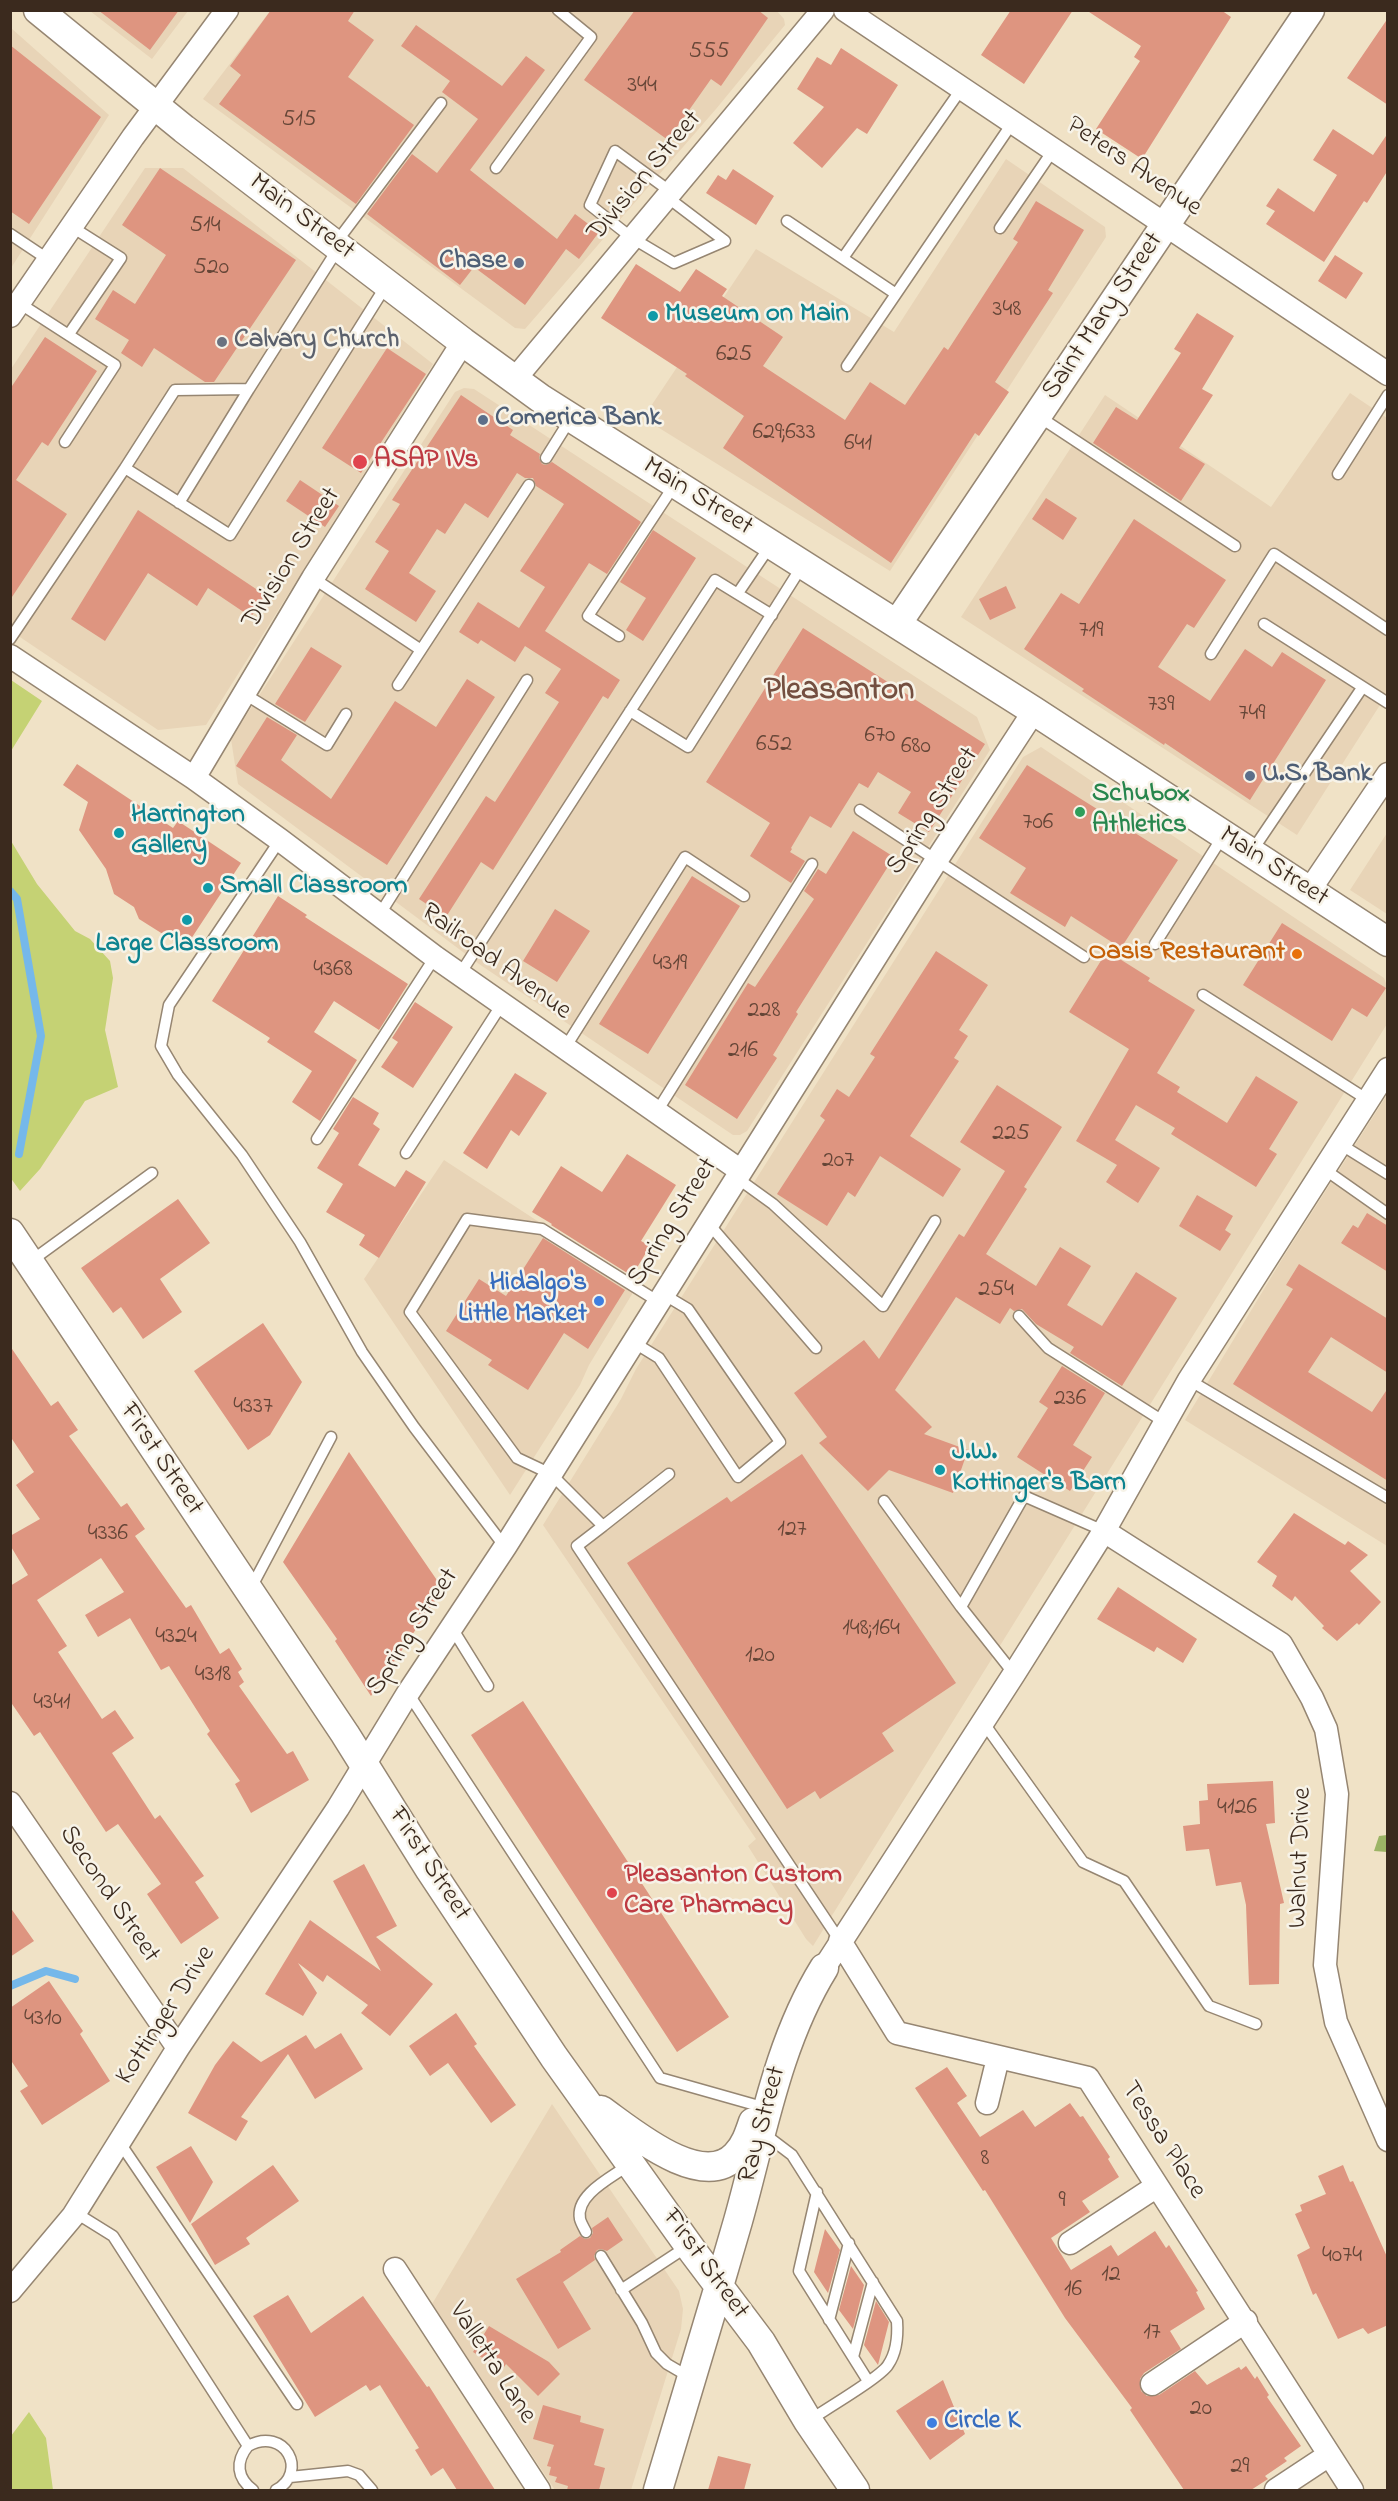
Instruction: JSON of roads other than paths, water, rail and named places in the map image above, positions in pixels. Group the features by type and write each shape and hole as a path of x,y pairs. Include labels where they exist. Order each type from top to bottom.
{"street":[{"path":"15,310 156,107 227,10"},
{"name":"Division Street","path":"514,380 823,10"},
{"name":"Peters Avenue","path":"845,10 1388,374"},
{"name":"Saint Mary Street","path":"897,624 1310,10"},
{"name":"Main Street","path":"47,13 156,107 514,380 1034,711 1388,942"},
{"name":"Division Street","path":"194,778 313,579 463,342"},
{"name":"Railroad Avenue","path":"10,656 194,778 435,957 656,1113 739,1175"},
{"name":"Spring Street","path":"364,1766 408,1693 505,1547 936,861 1034,711"},
{"path":"1309,891 1388,774"},
{"path":"824,1968 1104,1531 1189,1380 1388,1069"},
{"name":"First Street","path":"10,1233 345,1734 430,1870 585,2100 688,2246 760,2342 808,2421 855,2490"},
{"name":"Walnut Drive","path":"1104,1531 1281,1644 1312,1698 1326,1729 1337,1794 1325,1965 1336,2022 1388,2140"},
{"name":"Kottinger Drive","path":"10,2291 76,2213 178,2048 364,1766"},
{"name":"Second Street","path":"10,1803 178,2048"},
{"name":"Tessa Place","path":"840,1941 897,2033 1088,2078 1246,2321 1352,2490"},
{"name":"Ray Street","path":"658,2490 719,2287 761,2119 766,2077 783,2059 807,1996 824,1968"},
{"path":"987,2103 998,2058"},
{"path":"585,2100 679,2161 697,2166 718,2165 735,2157 761,2119"},
{"path":"1070,2243 1157,2186"},
{"name":"Valletta Lane","path":"395,2269 539,2490"},
{"path":"1152,2384 1246,2321"},
{"path":"1275,2490 1329,2455"}],"lane":[{"path":"496,168 591,37 558,10"},
{"path":"843,258 962,88"},
{"path":"179,503 337,246 441,103"},
{"path":"847,366 1013,122"},
{"path":"1000,228 1054,149"},
{"path":"615,151 725,241 674,263 632,238 590,205 615,151"},
{"path":"787,221 896,294"},
{"path":"69,334 121,258 72,227"},
{"path":"10,234 49,260"},
{"path":"125,468 230,535 387,284"},
{"path":"15,310 69,334 115,365 65,442"},
{"path":"10,639 175,390 249,389"},
{"path":"1338,474 1388,395"},
{"path":"1038,416 1234,546"},
{"path":"546,458 572,418"},
{"path":"619,636 588,616 675,484"},
{"path":"398,685 529,485"},
{"path":"738,593 771,544"},
{"path":"1211,654 1274,554 1388,630"},
{"path":"630,711 688,747 803,564"},
{"path":"313,579 421,650"},
{"path":"460,975 716,580 772,615"},
{"path":"1264,624 1388,704"},
{"path":"380,914 528,680"},
{"path":"1250,853 1362,688"},
{"path":"243,693 327,745 346,714"},
{"path":"860,810 1084,957"},
{"path":"1155,944 1223,836"},
{"path":"280,840 169,1005 161,1046 178,1075 242,1155 300,1242 362,1352 414,1427 505,1547"},
{"path":"565,1048 685,857 744,896"},
{"path":"656,1113 812,864"},
{"path":"317,1140 435,957"},
{"path":"1203,995 1368,1100"},
{"path":"406,1153 502,1004"},
{"path":"1340,1144 1388,1174"},
{"path":"1324,1169 1388,1214"},
{"path":"29,1262 152,1173"},
{"path":"739,1175 883,1306 935,1221"},
{"path":"603,1526 551,1474 517,1458 410,1312 467,1219 542,1229 661,1298 688,1309 780,1442 738,1478 659,1358 633,1342"},
{"path":"708,1223 816,1348"},
{"path":"1019,1316 1047,1347 1166,1423"},
{"path":"1189,1380 1388,1498"},
{"path":"249,1592 331,1437"},
{"path":"669,1474 576,1546 840,1941"},
{"path":"960,1607 1024,1496 1104,1531"},
{"path":"884,1501 960,1607 1014,1674"},
{"path":"452,1628 488,1686"},
{"path":"408,1693 660,2078 761,2119 792,2155 817,2192 897,2321 898,2337 887,2367 808,2421"},
{"path":"982,1722 1083,1862 1124,1881 1209,2006 1256,2024"},
{"path":"120,2143 297,2404"},
{"path":"586,2232 580,2220 580,2208 584,2198 630,2164"},
{"path":"817,2192 799,2271 868,2381"},
{"path":"76,2213 113,2236 248,2446"},
{"path":"829,2320 849,2243"},
{"path":"621,2290 688,2246"},
{"path":"601,2256 656,2353 667,2364 692,2379"},
{"path":"852,2357 873,2282"},
{"path":"253,2490 241,2478 239,2470 242,2452 257,2441 277,2442 285,2448 290,2457 290,2477"},
{"path":"276,2490 290,2477 348,2471 359,2475 372,2490"}],"waterway":[{"path":"10,891 17,899 41,1036 19,1154"},
{"path":"10,1986 46,1971 75,1979"}],"place":[{"name":"Chase","path":"519,263"},
{"name":"Museum on Main","path":"653,316"},
{"name":"Calvary Church","path":"222,342"},
{"name":"Comerica Bank","path":"483,420"},
{"name":"ASAP IVs","path":"360,462"},
{"name":"U.S. Bank","path":"1250,776"},
{"name":"Schubox Athletics","path":"1080,812"},
{"name":"Harrington Gallery","path":"119,833"},
{"name":"Small Classroom","path":"208,888"},
{"name":"Large Classroom","path":"187,920"},
{"name":"Oasis Restaurant","path":"1297,954"},
{"name":"Hidalgo's Little Market","path":"599,1301"},
{"name":"J.W. Kottinger's Barn","path":"940,1470"},
{"name":"Pleasanton Custom Care Pharmacy","path":"612,1893"},
{"name":"Circle K","path":"932,2423"}],"district":[{"name":"Pleasanton","path":"839,693"}]}
